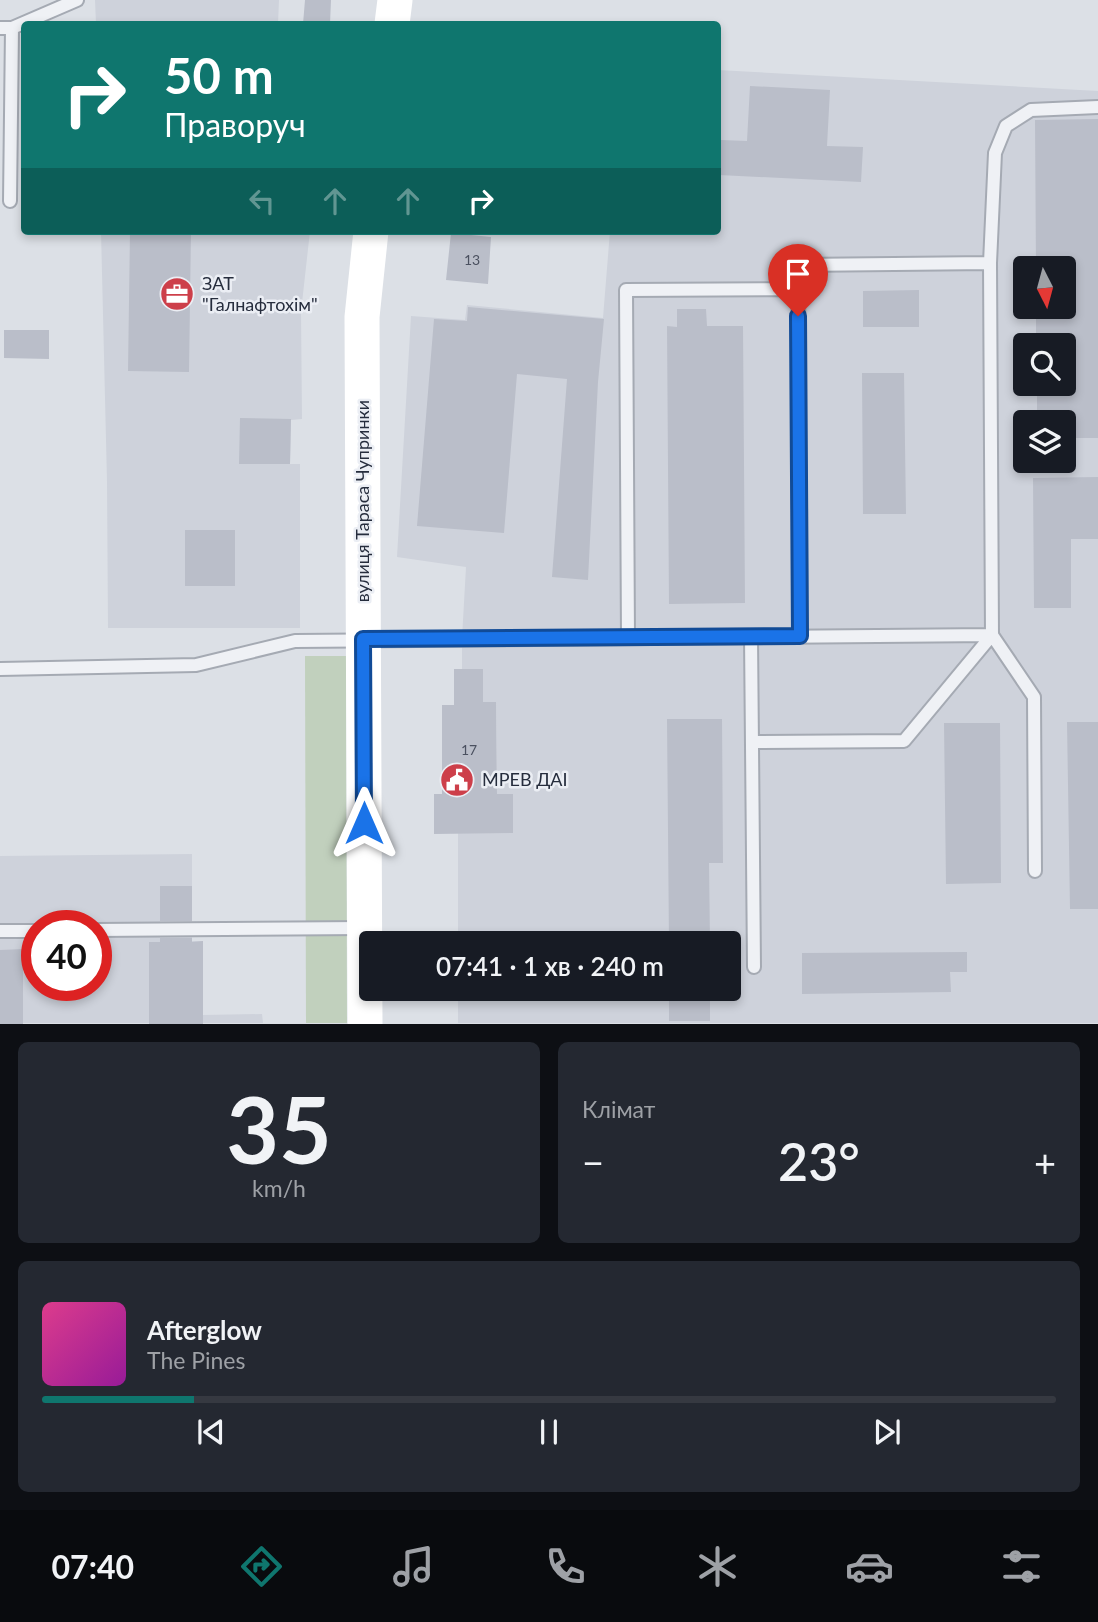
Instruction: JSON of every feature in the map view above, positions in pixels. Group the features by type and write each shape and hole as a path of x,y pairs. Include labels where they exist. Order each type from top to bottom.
{"street":[{"path":"393,21 395,0"},
{"name":"вулиця Тараса Чупринки","path":"365,1024 362,317 371,235"}],"lane":[{"path":"24,21 77,0"},
{"path":"6,28 10,201"},
{"path":"1035,871 1034,697 992,635 990,264 995,153 1006,126 1031,110 1098,107"},
{"path":"800,636 798,265 990,264"},
{"path":"628,637 626,290 798,289"},
{"path":"0,669 196,665 295,641 992,635"},
{"path":"752,742 904,741 992,635"},
{"path":"751,636 754,967"},
{"path":"112,930 364,928"},
{"path":"0,931 21,931"}],"shaded area":[{"path":"95,0 279,0 278,21 96,21"},
{"path":"721,70 1098,91 1098,1023 458,1023 458,1001 741,1001 741,931 458,931 458,833 513,833 513,795 497,794 496,702 483,702 483,669 462,669 466,567 397,557 411,316 465,320 467,305 603,318 610,235 721,235"},
{"path":"101,235 310,235 301,312 302,419 291,420 290,464 300,464 300,628 108,628"},
{"path":"192,854 192,941 203,941 203,1015 262,1014 263,1023 0,1023 0,856"}],"green space":[{"path":"305,656 346,656 347,1023 306,1023"}],"building":[{"path":"305,0 331,0 330,21 303,21"},
{"path":"750,86 830,90 827,146 863,147 861,182 721,175 721,140 747,141"},
{"path":"1098,119 1098,438 1076,438 1076,410 1037,410 1037,396 1076,396 1076,333 1036,333 1036,319 1076,319 1076,256 1036,256 1035,120"},
{"path":"130,235 191,235 189,372 128,371"},
{"path":"451,235 491,237 488,284 446,280"},
{"path":"919,290 919,327 863,327 863,291"},
{"path":"468,307 604,319 598,382 588,580 552,577 567,379 517,374 504,533 417,526 434,319 467,321"},
{"path":"677,309 706,309 707,326 743,326 745,603 669,604 667,326 677,327"},
{"path":"4,330 49,330 49,359 4,358"},
{"path":"862,373 904,373 906,514 863,514"},
{"path":"240,418 291,419 290,464 239,464"},
{"path":"1098,477 1098,539 1071,539 1071,608 1034,608 1033,478"},
{"path":"185,530 235,530 235,586 185,586"},
{"path":"454,669 483,669 483,702 496,702 497,794 513,794 513,833 434,834 434,794 442,794 442,705 454,705"},
{"path":"667,719 722,719 723,863 709,863 710,931 669,931"},
{"path":"1067,722 1098,722 1098,909 1070,909"},
{"path":"944,723 1000,723 1001,883 946,884"},
{"path":"160,886 192,886 192,921 160,921"},
{"path":"160,938 192,938 192,942 203,941 203,1024 149,1024 149,942 160,942"},
{"path":"21,949 23,1024 0,1024 0,950"},
{"path":"967,952 967,972 950,972 951,992 802,994 802,953"},
{"path":"669,1001 710,1001 710,1021 669,1021"}],"place":[{"name":"ЗАТ \"Галнафтохім\"","path":"177,294"},
{"name":"МРЕВ ДАІ","path":"457,780"}],"route":[{"path":"364,823 363,639 800,636 798,316"}]}
